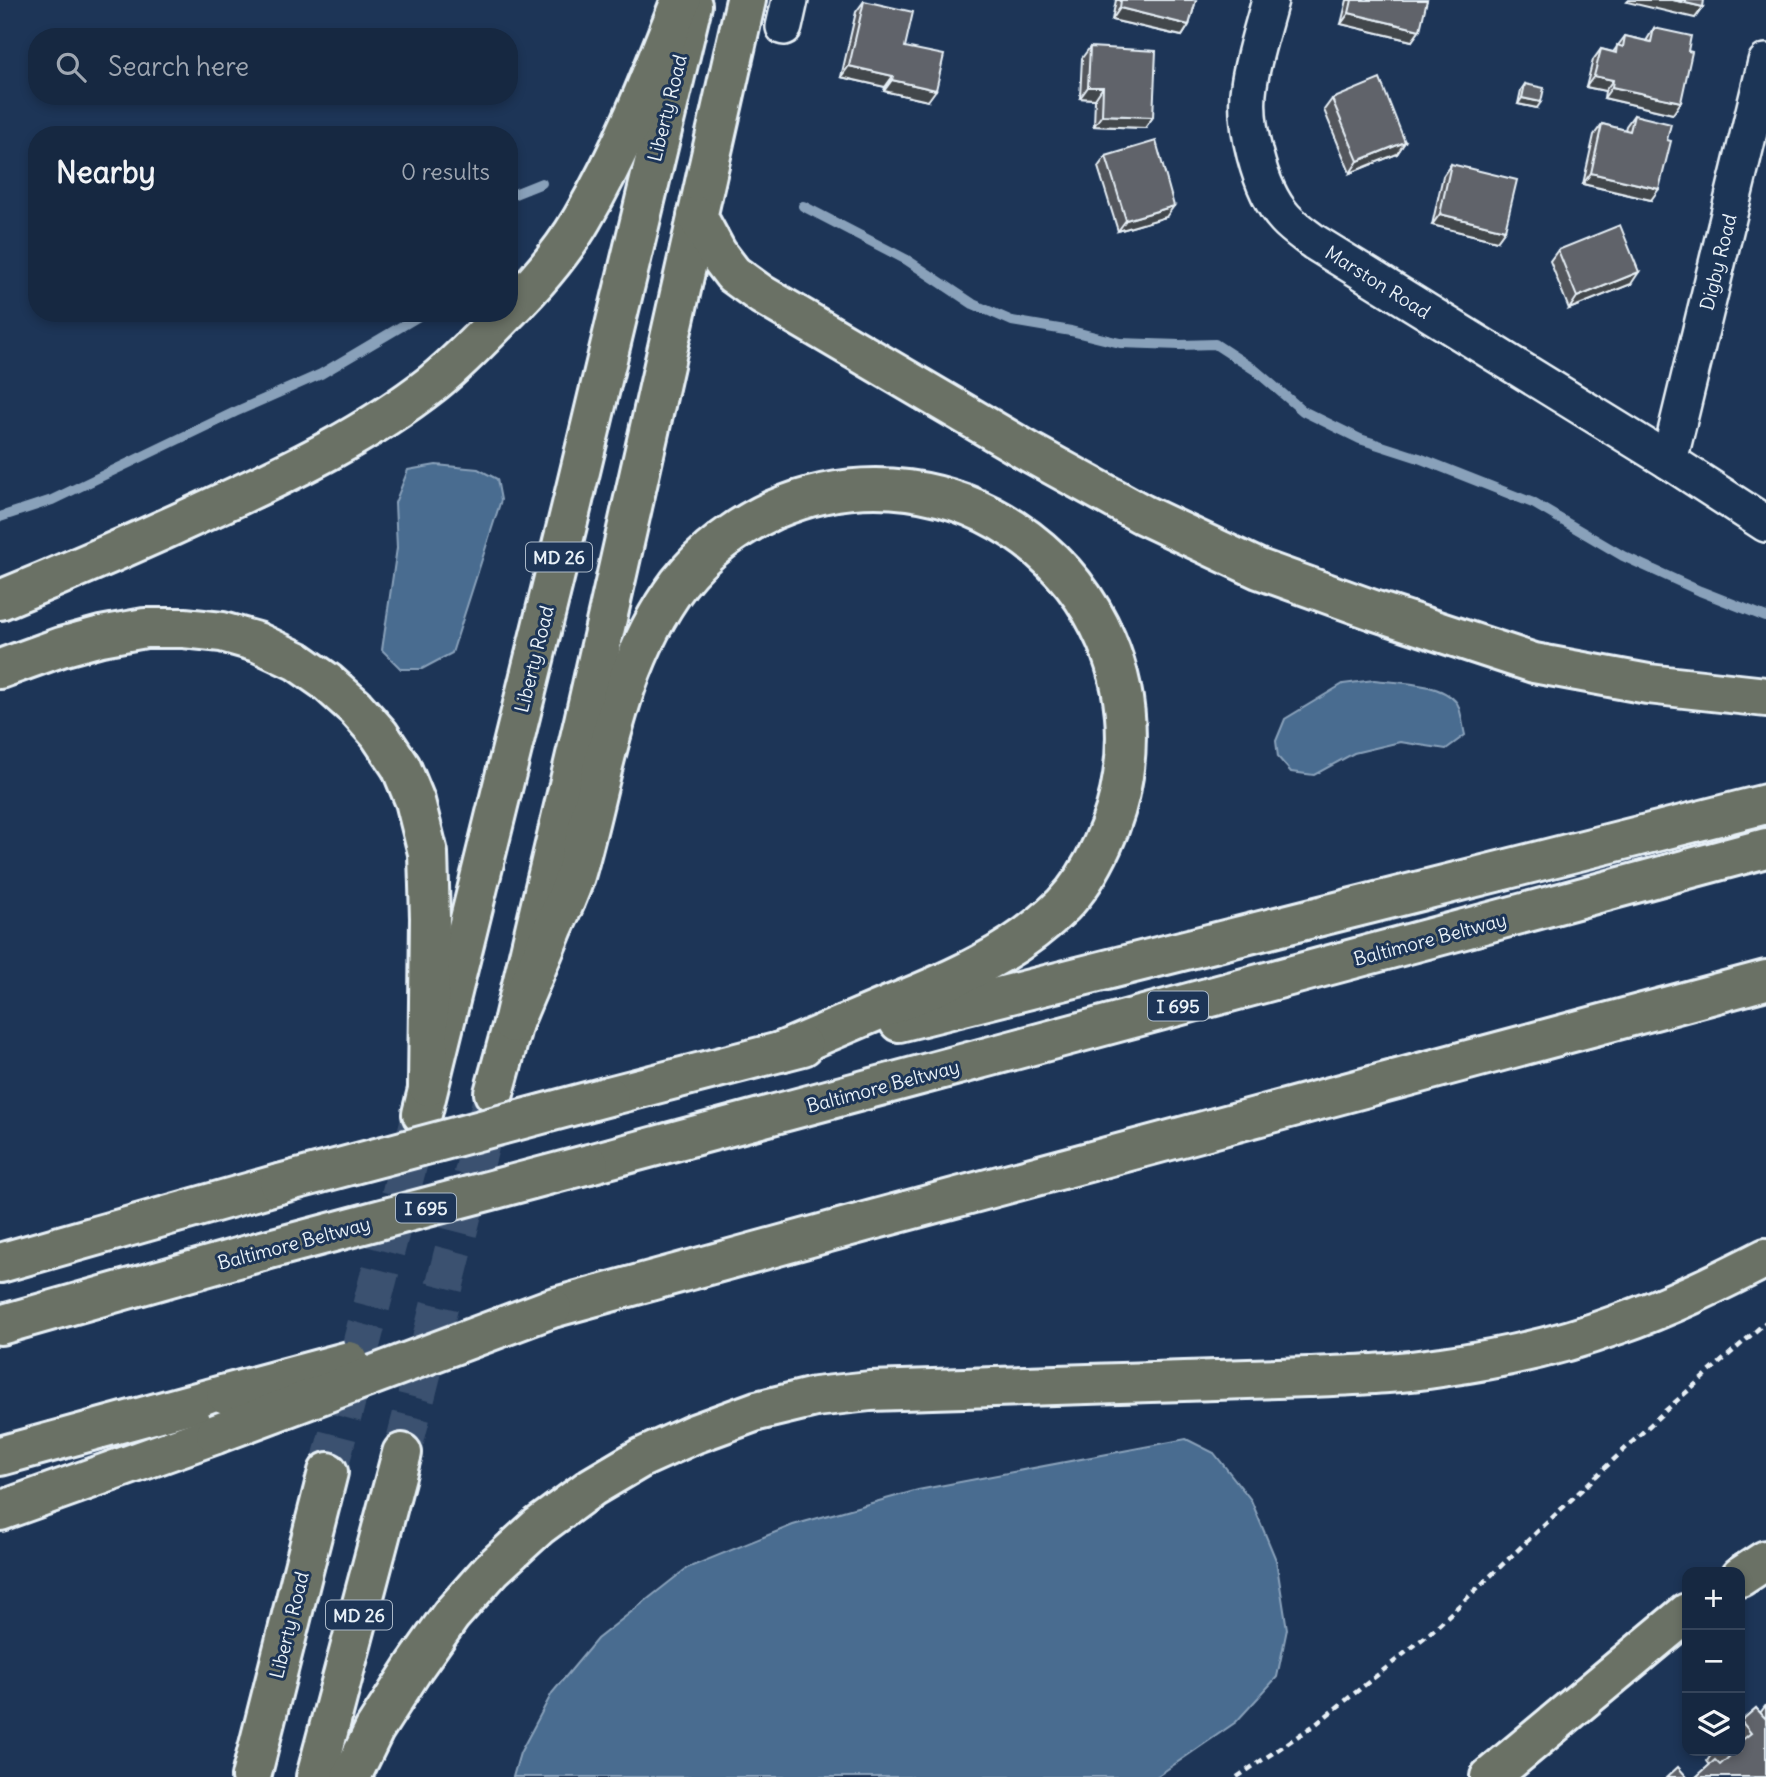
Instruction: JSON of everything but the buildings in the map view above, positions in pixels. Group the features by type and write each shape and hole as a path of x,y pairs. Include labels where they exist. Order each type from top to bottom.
{"main road":[{"path":"518,302 538,281 582,220 644,95 681,0"},
{"name":"Liberty Road","path":"0,669 101,636 145,628 184,628 222,632 257,642 297,661 355,706 379,734 401,767 415,801 428,853 430,918 425,1100 693,0"},
{"name":"MD 26","path":"494,1093 584,721 746,0"},
{"path":"697,216 717,253 733,274 762,295 1031,453 1142,514 1259,569 1534,663 1648,684 1766,697"},
{"path":"0,600 86,566 275,479 335,447 393,412 434,382 497,322"},
{"path":"513,1023 574,879 615,716 646,637 680,582 706,555 737,530 794,501 861,488 898,488 930,494 970,507 1004,523 1036,546 1064,572 1087,604 1105,638 1119,675 1125,715 1126,757 1120,796 1108,833 1091,867 1066,901 1040,926 973,969 780,1052"},
{"path":"0,1263 279,1184 609,1096 1766,804"},
{"name":"Baltimore Beltway","path":"0,1325 262,1251 1766,848"},
{"path":"0,1456 1766,980"},
{"path":"0,1238 14,1238 54,1247"},
{"path":"351,1777 374,1730 415,1667 451,1615 492,1569 539,1526 593,1487 642,1458 707,1429 792,1402 870,1391 1308,1377 1376,1374 1440,1367 1552,1345 1614,1326 1666,1306 1766,1258"},
{"path":"0,1511 216,1434 552,1308"},
{"name":"MD 26","path":"316,1777 402,1453"},
{"name":"Liberty Road","path":"251,1777 328,1472"},
{"path":"1745,1574 1766,1560"},
{"path":"1490,1777 1682,1617"}],"street":[{"name":"Marston Road","path":"1270,0 1248,86 1249,126 1256,163 1269,195 1284,218 1314,242 1669,461 1766,524"},
{"name":"Digby Road","path":"1669,461 1766,62"}],"path":[{"path":"1237,1777 1315,1724 1430,1633 1664,1412 1766,1322"}],"water":[{"path":"436,465 478,469 497,479 501,500 452,653 422,669 401,669 382,650 397,548 395,503 408,470"},
{"path":"1374,680 1430,687 1450,696 1457,703 1465,735 1446,749 1400,742 1354,753 1314,775 1291,772 1278,757 1276,741 1285,719 1343,684"},
{"path":"1186,1439 1214,1453 1251,1500 1276,1560 1287,1629 1277,1677 1236,1722 1156,1777 513,1777 520,1753 552,1693 597,1639 687,1568 793,1525 918,1490"}],"waterway":[{"path":"518,193 542,183"},
{"path":"803,206 907,260 973,304 1012,321 1120,343 1215,344 1255,370 1303,411 1360,439 1419,458 1533,503 1623,556 1766,617"},
{"path":"0,517 52,500 321,374 409,322"}],"tunnel":[{"path":"402,1453 492,1099"},
{"path":"328,1472 420,1119"}]}
